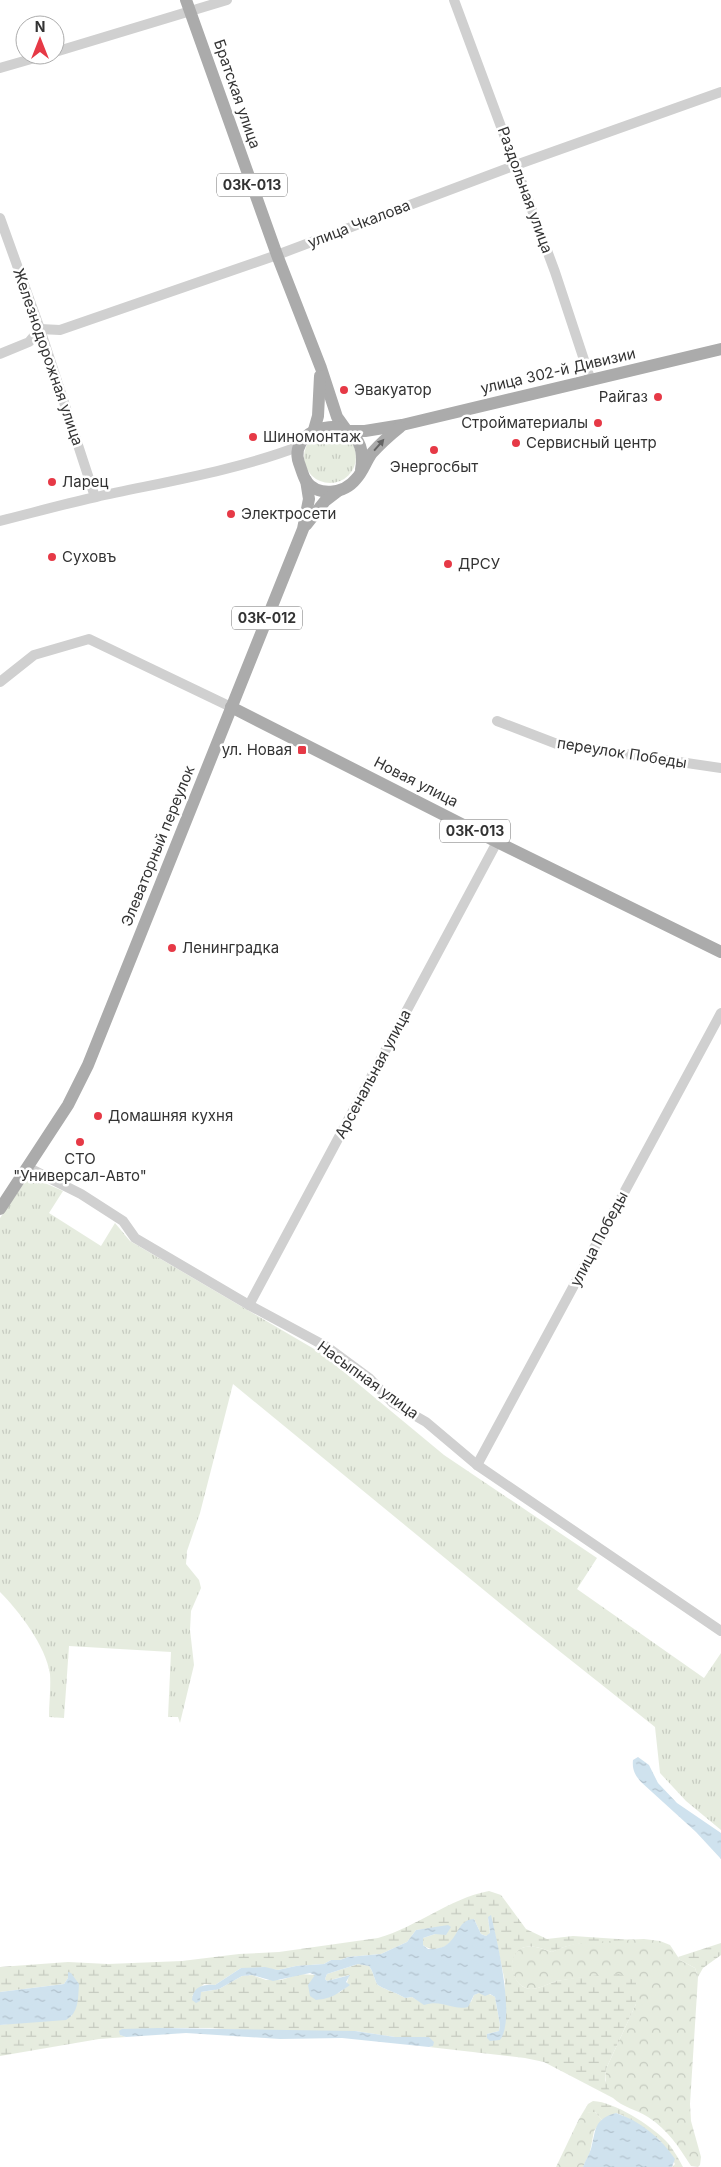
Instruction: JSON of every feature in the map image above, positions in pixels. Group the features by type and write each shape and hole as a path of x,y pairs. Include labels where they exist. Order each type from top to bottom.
{"main road":[{"name":"Братская улица","path":"188,6 277,256 321,368 337,417 347,431"},
{"name":"улица 302-й Дивизии","path":"347,431 365,431 402,425 721,349"},
{"name":"Братская улица","path":"314,430 318,416 321,368"},
{"name":"улица 302-й Дивизии","path":"362,470 384,440 402,425"},
{"path":"347,431 337,426 326,426 314,430 300,446 298,460 306,480 316,489 327,492 338,492 346,488 362,470"},
{"name":"03К-013","path":"347,431 358,441 362,450 362,470"},
{"name":"Элеваторный переулок","path":"28,1168 68,1105 88,1065 303,529 309,499 306,480"},
{"name":"Элеваторный переулок","path":"303,529 325,501 338,492"},
{"name":"Новая улица","path":"231,707 497,842 721,952"},
{"name":"03К-012","path":"0,1209 28,1168"}],"street":[{"path":"65,49 188,6 227,0"},
{"name":"Раздольная улица","path":"454,0 555,272 590,381"},
{"path":"0,68 15,64"},
{"name":"улица Чкалова","path":"40,329 60,330 277,256 516,166 721,92"},
{"name":"Железнодорожная улица","path":"0,218 40,329 95,497"},
{"path":"0,354 29,342 40,329"},
{"path":"0,521 274,456 300,446"},
{"path":"274,456 298,460"},
{"path":"0,682 34,655 90,639 231,707"},
{"name":"переулок Победы","path":"497,721 557,744 721,768"},
{"name":"Арсенальная улица","path":"249,1305 497,842"},
{"name":"улица Победы","path":"477,1464 721,1013"},
{"name":"Насыпная улица","path":"28,1168 81,1194 123,1221 136,1238 249,1305 327,1347 369,1378 393,1402 426,1422 477,1464 720,1626"}],"green space":[{"path":"330,431 340,433 348,439 354,447 356,457 354,467 348,475 340,481 330,483 320,481 312,475 306,467 304,457 306,447 312,439 320,433"},
{"path":"29,1176 63,1191 49,1213 101,1246 115,1223 130,1241 321,1353 444,1455 597,1558 577,1589 704,1678 721,1653 721,1830 686,1801 660,1773 655,1727 529,1627 233,1384 200,1513 187,1551 186,1564 199,1580 201,1588 191,1611 190,1630 194,1665 180,1723 178,1717 168,1717 171,1652 69,1646 64,1718 49,1717 50,1674 43,1652 31,1630 0,1592 0,1218"},
{"path":"489,1891 501,1895 526,1929 547,1939 573,1936 633,1940 581,1943 552,1952 535,1947 525,1947 515,1955 513,1962 513,1969 518,1983 531,1989 563,1980 612,1974 623,1975 636,1982 636,2004 606,2069 605,2080 613,2098 544,2062 525,2058 429,2047 433,2046 429,2037 395,2037 355,2031 253,2031 210,2028 159,2028 120,2035 126,2037 99,2039 0,2056 0,2025 72,2016 68,1973 68,1978 64,1984 0,1992 0,1967 68,1962 108,1964 182,1961 239,1954 279,1952 378,1938 474,1895","holes":["488,1917 493,1925 505,1982 500,2040 487,2034 499,2031 500,2025 495,1997 479,1993 474,1995 471,2002 439,2001 424,2004 412,1997 405,1998 379,1986 369,1966 358,1964 327,1974 325,1979 327,1981 349,1975 346,1987 339,1993 314,1978 315,1975 300,1974 281,1980 266,1980 252,1975 242,1976 219,1989 201,1992 199,1996 192,1996 204,1984 215,1985 241,1968 278,1970 296,1966 324,1964 331,1960 340,1960 348,1957 381,1954 407,1942 416,1930 432,1928 435,1934 423,1938 423,1945 435,1949 444,1947 452,1942 459,1929 474,1919 481,1934 486,1936 490,1934"]},
{"path":"644,1939 660,1941 670,1945 680,1960 695,1968 698,1977 690,2104 691,2121 701,2157 698,2167 691,2166 672,2139 655,2122 621,2104 608,2092 606,2069 636,2004 619,1974 565,1980 531,1989 518,1983 512,1969 514,1955 518,1950 525,1947 535,1947 552,1952 585,1942"},
{"path":"721,1943 721,1955 703,1968 698,1977 695,1968 678,1957"},
{"path":"593,2101 611,2105 632,2115 651,2128 668,2143 683,2167 672,2167 675,2164 660,2140 622,2115 616,2113 602,2120 595,2112 590,2112 584,2114 579,2119 588,2104"},
{"path":"595,2112 602,2120 594,2131 590,2152 583,2167 556,2167 579,2119 584,2113"}],"water":[{"path":"638,1757 649,1765 658,1783 677,1803 721,1833 721,1859 696,1832 641,1782 633,1767 633,1760"},
{"path":"491,1915 501,1960 506,1998 504,2030 500,2040 490,2041 487,2038 487,2034 499,2031 500,2025 495,1997 490,1994 485,1996 479,1993 474,1995 468,2007 462,2008 437,2003 424,2005 412,1997 405,1998 379,1986 369,1966 358,1964 327,1974 325,1979 327,1981 350,1975 346,1982 350,1985 327,1998 316,2000 310,1996 308,1985 315,1975 310,1973 273,1981 252,1975 242,1976 219,1989 201,1992 200,2001 196,2003 192,2000 194,1992 200,1987 215,1985 241,1968 265,1967 278,1970 296,1966 324,1964 331,1960 340,1960 348,1957 381,1954 407,1942 416,1930 448,1925 451,1927 446,1935 435,1934 423,1938 423,1945 428,1949 439,1948 451,1941 462,1924 474,1919 481,1934 486,1936 490,1933 488,1917"},
{"path":"68,1972 71,1973 79,1984 76,2009 70,2017 66,2020 0,2025 0,1992 64,1984 68,1978"},
{"path":"122,2029 355,2031 395,2037 429,2037 434,2042 433,2046 429,2047 342,2038 280,2039 186,2033 126,2037 120,2035 119,2031"},
{"path":"616,2113 625,2116 657,2137 675,2159 672,2167 583,2167 591,2149 599,2122"}],"place":[{"name":"Эвакуатор","path":"344,390"},
{"name":"Райгаз","path":"658,397"},
{"name":"Стройматериалы","path":"598,423"},
{"name":"Шиномонтаж","path":"253,437"},
{"name":"Сервисный центр","path":"516,443"},
{"name":"Энергосбыт","path":"434,450"},
{"name":"Ларец","path":"52,482"},
{"name":"Электросети","path":"231,514"},
{"name":"Суховъ","path":"52,557"},
{"name":"ДРСУ","path":"448,564"},
{"name":"ул. Новая","path":"302,750"},
{"name":"Ленинградка","path":"172,948"},
{"name":"Домашняя кухня","path":"98,1116"},
{"name":"СТО \"Универсал-Авто\"","path":"80,1142"}]}
